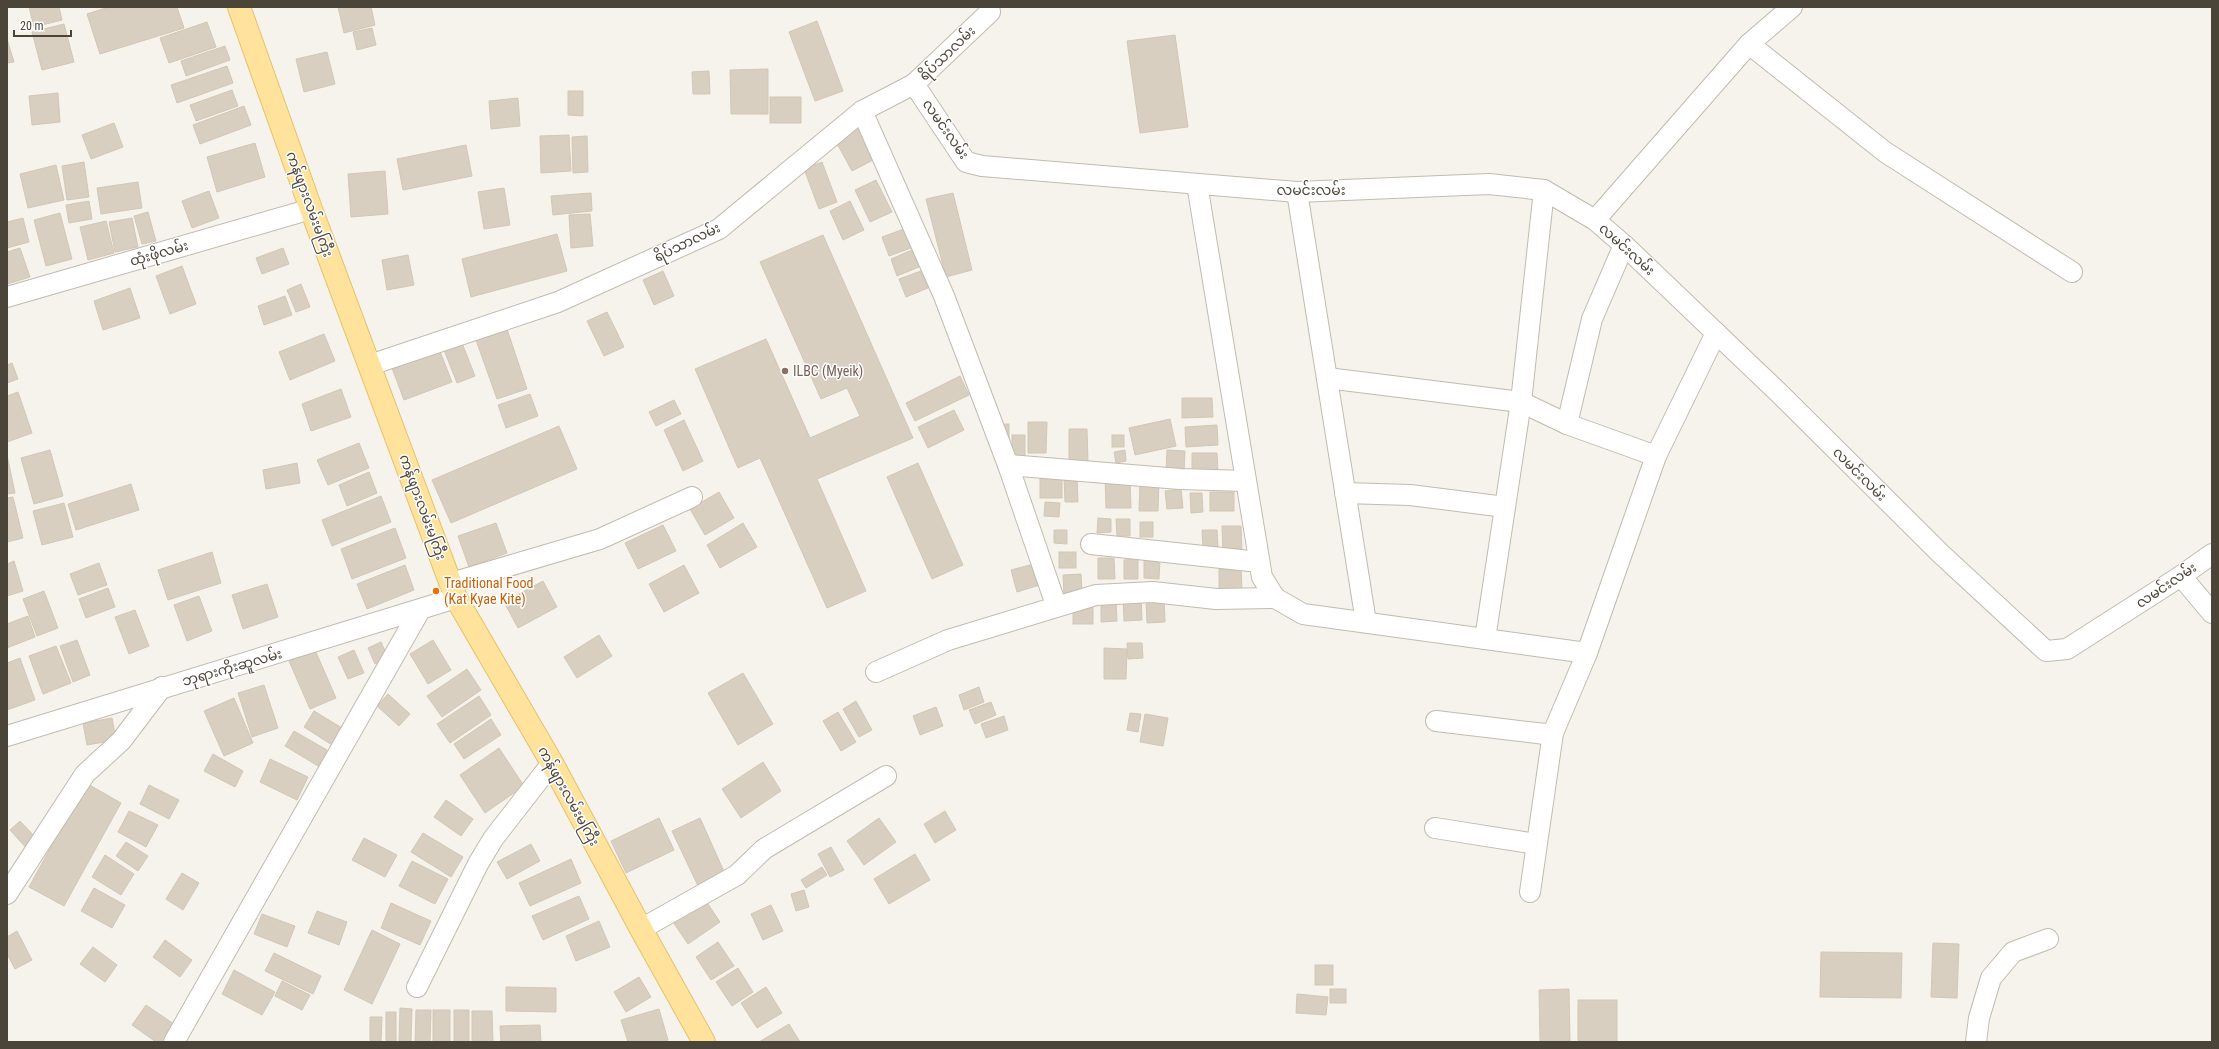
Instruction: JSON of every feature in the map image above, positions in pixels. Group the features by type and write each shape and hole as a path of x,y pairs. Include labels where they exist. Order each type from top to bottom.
{"main road":[{"name":"ကန်ဖျားလမ်းမကြီး","path":"239,7 311,209 453,591 552,763 641,929 704,1042"}],"street":[{"path":"1595,220 1749,44 1792,7"},
{"name":"ရိပ်သာလမ်း","path":"370,365 558,302 719,229 862,111 914,84 993,9"},
{"path":"1749,44 1886,152 2072,272"},
{"name":"လမင်းလမ်း","path":"914,84 966,162 982,166 1297,192 1489,184 1544,190 1595,220 1624,245 1942,554 2046,651 2068,649 2181,576 2212,554"},
{"path":"862,111 944,296 1008,465 1056,605"},
{"path":"1197,184 1259,562 1262,577 1275,598 1303,614 1587,653"},
{"path":"1485,639 1521,402 1544,190"},
{"path":"1297,192 1366,622"},
{"name":"ထုံးဖိုလမ်း","path":"7,297 311,209"},
{"path":"1567,424 1592,319 1624,245"},
{"path":"1530,892 1553,733 1587,653 1656,456 1716,333"},
{"path":"1327,378 1521,402 1567,424 1656,456"},
{"path":"1008,465 1180,479 1246,482"},
{"path":"1346,494 1410,495 1505,507"},
{"name":"ဘုရားကိုးဆူလမ်း","path":"7,736 162,687 248,664 420,610 453,591 600,539 692,497"},
{"path":"1091,544 1259,562"},
{"path":"2181,576 2212,613"},
{"path":"876,672 948,640 1056,605 1096,595 1153,592 1216,599 1275,598"},
{"path":"174,1042 420,610"},
{"path":"7,894 85,774 121,741 162,687"},
{"path":"1436,721 1545,734 1553,733"},
{"path":"417,987 489,845 552,763"},
{"path":"641,929 737,875 764,849 886,776"},
{"path":"1435,828 1536,844"},
{"path":"1976,1042 1979,1018 1991,978 2013,952 2048,939"}],"building":[{"path":"29,7 59,7 62,20 34,27"},
{"path":"109,7 177,7 184,28 100,54 87,14"},
{"path":"338,7 371,7 375,25 344,33"},
{"path":"817,21 843,91 815,101 789,32"},
{"path":"207,22 216,47 169,63 160,38"},
{"path":"64,24 74,62 42,70 32,32"},
{"path":"372,28 376,45 357,50 353,32"},
{"path":"1175,35 1188,127 1140,133 1127,41"},
{"path":"7,39 14,62 7,63"},
{"path":"225,46 230,60 186,76 181,61"},
{"path":"327,52 335,84 304,92 296,59"},
{"path":"227,66 233,83 177,103 171,85"},
{"path":"768,69 768,114 731,114 730,70"},
{"path":"709,71 710,94 693,94 692,72"},
{"path":"232,90 238,106 196,121 190,105"},
{"path":"568,91 583,91 583,116 568,115"},
{"path":"58,93 60,122 32,125 29,96"},
{"path":"770,97 801,97 801,123 770,123"},
{"path":"518,98 520,126 491,129 489,101"},
{"path":"244,106 251,125 200,144 193,125"},
{"path":"114,123 123,147 91,159 82,135"},
{"path":"857,125 875,159 852,171 834,138"},
{"path":"569,135 571,171 541,173 540,136"},
{"path":"587,136 588,172 573,173 572,137"},
{"path":"255,143 265,177 217,192 207,157"},
{"path":"466,145 472,176 403,190 397,159"},
{"path":"84,162 89,197 67,200 62,166"},
{"path":"822,162 837,202 819,209 804,169"},
{"path":"56,165 64,200 28,208 20,174"},
{"path":"385,171 388,214 351,217 348,174"},
{"path":"876,180 892,212 870,222 855,190"},
{"path":"138,182 142,208 101,214 97,188"},
{"path":"504,188 510,225 484,229 478,192"},
{"path":"209,191 219,218 192,228 182,201"},
{"path":"591,193 592,211 553,215 551,196"},
{"path":"953,193 972,270 946,277 926,199"},
{"path":"89,201 92,219 69,223 66,205"},
{"path":"850,201 864,230 843,240 830,211"},
{"path":"148,212 156,241 142,244 134,216"},
{"path":"60,213 72,259 46,266 34,220"},
{"path":"590,214 593,246 571,248 569,215"},
{"path":"23,218 29,242 7,248 7,222"},
{"path":"132,218 138,247 115,252 109,222"},
{"path":"106,221 114,253 88,260 80,227"},
{"path":"904,229 911,248 889,256 882,237"},
{"path":"557,234 567,271 471,297 462,259"},
{"path":"823,235 913,438 817,479 866,591 827,608 760,458 738,468 695,369 766,339 810,438 860,416 847,388 821,399 760,262"},
{"path":"20,248 30,277 7,284 7,252"},
{"path":"283,248 289,264 262,274 256,258"},
{"path":"912,250 919,267 897,276 891,259"},
{"path":"408,255 414,285 387,290 382,260"},
{"path":"182,266 196,304 170,314 156,276"},
{"path":"663,271 674,296 654,305 643,280"},
{"path":"921,271 928,288 906,297 899,279"},
{"path":"301,284 310,307 296,312 287,290"},
{"path":"130,288 140,318 103,330 94,301"},
{"path":"285,296 292,315 264,325 258,306"},
{"path":"607,312 624,347 604,356 587,321"},
{"path":"507,329 527,389 497,399 476,340"},
{"path":"324,334 335,361 290,380 279,352"},
{"path":"462,343 475,376 457,383 444,350"},
{"path":"439,349 452,382 404,400 392,368"},
{"path":"12,363 18,379 7,383 7,365"},
{"path":"960,376 969,395 915,421 906,403"},
{"path":"341,389 351,417 311,431 302,404"},
{"path":"18,392 32,433 7,442 7,396"},
{"path":"530,394 538,416 506,428 498,405"},
{"path":"1182,398 1212,398 1213,417 1182,418"},
{"path":"674,400 681,414 656,426 649,412"},
{"path":"954,410 964,430 928,448 918,427"},
{"path":"1170,419 1176,446 1135,455 1129,428"},
{"path":"684,420 703,461 683,471 664,430"},
{"path":"1028,422 1047,422 1046,453 1028,453"},
{"path":"1000,424 1009,424 1009,440 1000,440"},
{"path":"1217,425 1218,445 1186,447 1185,427"},
{"path":"559,426 577,469 451,523 432,480"},
{"path":"1069,429 1087,429 1088,463 1069,463"},
{"path":"1012,435 1025,435 1025,458 1012,458"},
{"path":"1112,435 1124,435 1124,447 1112,447"},
{"path":"359,443 369,468 328,485 317,460"},
{"path":"50,450 63,496 34,504 21,458"},
{"path":"1125,450 1126,461 1116,463 1114,452"},
{"path":"1167,450 1185,451 1184,473 1166,473"},
{"path":"1192,453 1217,453 1218,471 1192,471"},
{"path":"7,455 15,493 7,494"},
{"path":"297,463 300,483 266,489 263,470"},
{"path":"918,463 963,565 932,579 887,477"},
{"path":"369,472 377,493 347,506 339,485"},
{"path":"1040,474 1062,474 1062,498 1040,498"},
{"path":"1064,477 1077,477 1078,502 1065,502"},
{"path":"1105,477 1130,477 1131,508 1106,508"},
{"path":"1140,481 1159,482 1158,511 1139,511"},
{"path":"131,484 139,510 76,530 68,504"},
{"path":"1181,489 1183,508 1167,509 1165,491"},
{"path":"719,492 734,518 705,535 690,509"},
{"path":"1210,492 1234,492 1234,511 1210,511"},
{"path":"1190,493 1202,493 1203,512 1191,513"},
{"path":"381,496 391,522 332,546 322,520"},
{"path":"13,497 23,538 7,542 7,498"},
{"path":"1045,502 1060,503 1059,517 1044,516"},
{"path":"64,503 73,537 42,545 33,511"},
{"path":"1098,518 1111,519 1111,532 1097,533"},
{"path":"1116,519 1130,519 1130,536 1117,536"},
{"path":"1140,522 1153,522 1153,537 1140,537"},
{"path":"496,523 507,553 469,567 458,536"},
{"path":"743,523 757,547 720,568 707,545"},
{"path":"663,525 676,551 638,569 625,543"},
{"path":"1222,526 1241,526 1242,553 1223,553"},
{"path":"395,528 406,558 352,579 341,549"},
{"path":"1054,530 1067,530 1067,544 1054,543"},
{"path":"1202,530 1217,530 1218,547 1203,548"},
{"path":"212,552 221,583 168,600 158,570"},
{"path":"1059,552 1076,552 1076,568 1059,568"},
{"path":"1098,558 1114,558 1115,579 1098,579"},
{"path":"1138,559 1138,579 1124,579 1124,560"},
{"path":"1144,559 1160,560 1159,579 1144,578"},
{"path":"14,561 23,591 7,596 7,564"},
{"path":"99,563 107,585 78,595 70,574"},
{"path":"1037,563 1043,584 1017,592 1011,570"},
{"path":"405,565 414,590 367,609 357,584"},
{"path":"684,565 699,593 664,612 649,584"},
{"path":"1241,568 1242,591 1219,592 1219,569"},
{"path":"1081,574 1082,593 1064,595 1063,575"},
{"path":"543,581 557,607 518,628 504,602"},
{"path":"267,584 278,617 243,629 232,595"},
{"path":"108,588 115,607 86,618 79,599"},
{"path":"44,591 58,628 37,636 23,599"},
{"path":"1141,595 1142,620 1124,621 1123,596"},
{"path":"199,596 212,631 187,641 174,605"},
{"path":"1164,598 1165,622 1147,623 1146,599"},
{"path":"1116,601 1117,621 1101,622 1101,602"},
{"path":"1073,602 1093,602 1093,624 1073,624"},
{"path":"135,610 149,646 129,654 115,617"},
{"path":"28,616 35,637 7,648 7,624"},
{"path":"599,635 612,656 577,678 564,657"},
{"path":"77,640 90,675 73,682 60,646"},
{"path":"433,640 451,670 428,684 410,654"},
{"path":"381,642 388,658 375,664 368,648"},
{"path":"1127,643 1142,643 1143,658 1128,659"},
{"path":"56,646 71,683 43,694 29,656"},
{"path":"1104,648 1127,649 1126,679 1104,679"},
{"path":"315,650 336,698 310,709 289,661"},
{"path":"354,650 364,673 348,679 338,657"},
{"path":"20,658 35,700 7,710 7,663"},
{"path":"467,669 481,690 442,717 427,696"},
{"path":"743,673 773,724 738,745 708,693"},
{"path":"264,685 278,728 252,737 238,693"},
{"path":"979,687 984,702 964,710 959,695"},
{"path":"388,694 410,714 399,726 377,706"},
{"path":"479,696 491,715 450,743 437,724"},
{"path":"234,698 253,743 224,756 204,711"},
{"path":"856,701 872,730 859,737 843,709"},
{"path":"991,702 996,715 975,724 969,710"},
{"path":"936,707 943,726 920,735 913,716"},
{"path":"314,711 342,728 332,745 304,727"},
{"path":"838,712 856,742 841,751 823,721"},
{"path":"1130,713 1141,714 1138,732 1127,730"},
{"path":"1145,714 1168,718 1163,746 1140,742"},
{"path":"1004,716 1008,730 986,738 981,724"},
{"path":"112,718 116,740 87,745 83,723"},
{"path":"491,719 501,735 464,759 454,744"},
{"path":"294,731 327,750 318,766 285,746"},
{"path":"499,748 524,786 485,813 460,775"},
{"path":"213,754 243,771 235,787 204,771"},
{"path":"270,759 308,777 297,800 260,782"},
{"path":"763,762 781,791 741,818 722,789"},
{"path":"86,783 121,803 64,906 29,887"},
{"path":"149,785 179,800 169,819 140,804"},
{"path":"446,800 473,819 461,836 434,817"},
{"path":"129,811 158,825 146,847 118,832"},
{"path":"945,811 956,830 935,843 924,824"},
{"path":"659,818 674,850 626,873 611,841"},
{"path":"700,818 726,876 699,888 672,831"},
{"path":"879,818 896,842 864,865 847,841"},
{"path":"20,821 39,841 29,851 10,830"},
{"path":"423,833 463,857 451,877 411,852"},
{"path":"364,838 397,855 385,877 352,860"},
{"path":"126,842 148,856 138,871 116,856"},
{"path":"531,844 540,861 507,879 497,862"},
{"path":"831,847 844,870 830,877 818,854"},
{"path":"915,854 930,880 889,904 874,879"},
{"path":"105,855 134,874 121,895 92,877"},
{"path":"571,859 581,883 530,906 519,883"},
{"path":"412,861 448,879 435,904 399,886"},
{"path":"822,867 827,875 806,888 801,880"},
{"path":"182,873 199,883 183,910 166,899"},
{"path":"94,888 125,905 112,928 81,911"},
{"path":"804,890 809,907 796,911 791,894"},
{"path":"579,896 589,919 543,940 532,916"},
{"path":"706,901 720,922 688,944 673,922"},
{"path":"391,903 431,921 420,945 381,928"},
{"path":"771,905 783,931 763,940 751,914"},
{"path":"317,911 347,922 339,945 308,933"},
{"path":"262,914 295,926 287,947 254,934"},
{"path":"599,921 610,947 576,961 566,936"},
{"path":"372,930 400,944 372,1004 344,990"},
{"path":"17,931 32,960 15,969 7,954 7,937"},
{"path":"165,940 192,960 180,977 153,957"},
{"path":"718,942 734,966 711,980 696,957"},
{"path":"1933,943 1959,944 1957,998 1931,997"},
{"path":"93,947 117,965 105,982 80,964"},
{"path":"1821,952 1902,953 1901,998 1820,997"},
{"path":"274,953 321,976 313,994 265,971"},
{"path":"1315,965 1333,965 1333,985 1315,985"},
{"path":"738,968 753,992 732,1006 716,982"},
{"path":"234,970 275,992 262,1015 222,994"},
{"path":"639,977 651,997 626,1012 614,992"},
{"path":"282,981 310,995 302,1010 275,996"},
{"path":"506,987 556,988 556,1012 506,1011"},
{"path":"766,987 782,1013 757,1028 741,1003"},
{"path":"1330,989 1346,989 1346,1003 1330,1003"},
{"path":"1569,989 1570,1042 1540,1042 1539,990"},
{"path":"1297,994 1328,997 1326,1015 1296,1013"},
{"path":"1578,1000 1617,1000 1617,1042 1578,1042"},
{"path":"146,1005 174,1024 161,1042 156,1042 132,1025"},
{"path":"400,1008 412,1009 411,1042 399,1042"},
{"path":"659,1009 668,1040 662,1042 628,1042 621,1020"},
{"path":"416,1010 431,1010 430,1042 415,1042"},
{"path":"433,1010 450,1010 450,1042 433,1042"},
{"path":"454,1010 469,1010 469,1042 454,1042"},
{"path":"472,1011 492,1011 493,1042 472,1042"},
{"path":"386,1012 396,1012 396,1042 386,1042"},
{"path":"370,1017 382,1017 381,1042 370,1042"},
{"path":"789,1024 800,1042 759,1042"},
{"path":"540,1025 541,1042 501,1042 500,1026"}],"place":[{"name":"ILBC (Myeik)","path":"785,371"},
{"name":"Traditional Food (Kat Kyae Kite)","path":"436,591"}]}
